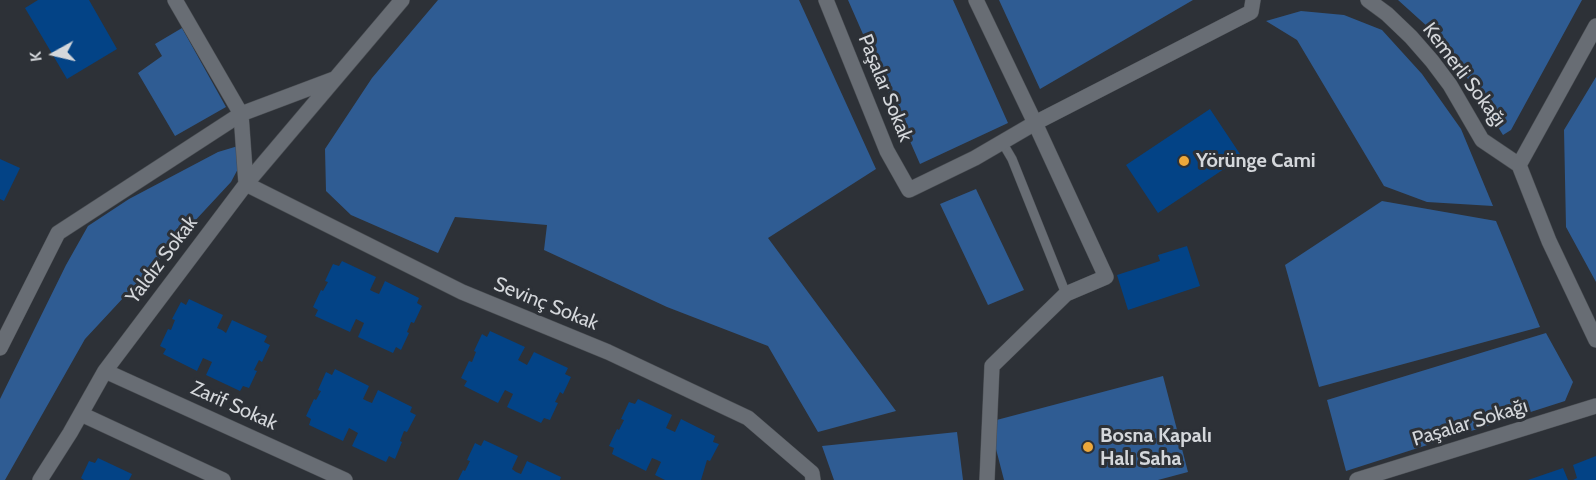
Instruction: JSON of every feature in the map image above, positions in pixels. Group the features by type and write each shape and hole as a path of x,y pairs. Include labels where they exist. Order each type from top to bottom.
{"street":[{"path":"176,0 241,114 246,184"},
{"name":"Yaldız Sokak","path":"40,480 105,371 246,184 402,0"},
{"name":"Paşalar Sokak","path":"826,0 887,151 909,190 975,158 1002,142"},
{"path":"976,0 1106,277 1066,294 992,366 987,480"},
{"path":"1002,142 1251,12 1253,0"},
{"name":"Kemerli Sokağı","path":"1368,0 1411,37 1432,61 1450,85 1482,140 1520,165"},
{"path":"1596,26 1520,165 1549,241 1596,340"},
{"name":"Yaldız Sokak","path":"0,348 58,233 241,114 337,78"},
{"name":"Sevinç Sokak","path":"246,184 462,292 608,352 748,418 812,473 813,480"},
{"name":"Zarif Sokak","path":"105,371 345,480"},
{"name":"Paşalar Sokağı","path":"1358,480 1596,406"},
{"path":"81,414 223,480"}],"lane":[{"path":"1002,142 1012,159 1066,294"}],"shaded area":[{"path":"438,0 799,0 876,169 768,238 896,411 818,432 768,346 667,307 544,250 547,225 455,217 438,253 351,215 326,191 325,149 372,78"},
{"path":"848,0 953,0 1008,123 920,164"},
{"path":"999,0 1193,0 1040,89"},
{"path":"1398,0 1582,0 1511,130 1503,135 1451,52 1439,37"},
{"path":"1301,11 1344,15 1382,30 1422,74 1461,129 1493,206 1427,202 1384,186 1297,40 1266,21"},
{"path":"182,28 226,107 175,136 138,73 162,56 155,44"},
{"path":"1596,77 1596,282 1566,227 1564,130"},
{"path":"238,146 240,165 231,182 85,339 5,480 0,480 0,399 66,265 88,226 129,199 218,152"},
{"path":"976,189 1024,290 988,305 940,204"},
{"path":"1382,201 1496,221 1540,327 1319,387 1285,265"},
{"path":"1546,333 1573,382 1565,401 1346,471 1327,400"},
{"name":"Bosna Kapalı Halı Saha","path":"1163,376 1188,472 1158,480 1004,480 989,422"},
{"path":"957,432 963,480 834,480 822,446"}],"building":[{"path":"38,0 89,0 117,49 67,79 25,8"},
{"name":"Yörünge Cami","path":"1210,109 1242,157 1158,213 1126,165"},
{"path":"0,159 20,168 4,201 0,199"},
{"path":"1187,246 1200,286 1128,310 1117,275 1160,261 1158,255"},
{"path":"342,261 376,277 370,290 374,292 379,294 385,281 419,298 417,303 422,306 414,323 411,322 407,332 409,333 401,350 396,347 393,353 358,337 364,323 356,319 350,332 315,316 318,310 313,307 321,290 323,291 328,282 325,281 333,264 339,266"},
{"path":"189,299 223,315 217,328 226,333 232,320 267,336 264,342 270,345 262,362 259,360 254,370 257,371 249,388 243,386 240,391 206,375 212,362 203,358 197,371 163,354 166,349 160,346 168,329 171,330 175,320 172,319 181,302 186,305"},
{"path":"490,331 525,347 518,360 527,365 534,352 568,368 565,374 571,377 563,394 560,392 555,402 558,403 550,420 544,418 541,423 507,407 513,394 505,390 498,403 464,386 467,381 461,378 469,361 472,362 476,352 474,351 482,334 487,337"},
{"path":"335,369 369,386 363,399 367,401 372,403 378,390 412,407 410,412 416,415 407,432 404,431 395,459 389,456 386,462 352,446 358,433 349,428 343,441 309,425 311,419 306,416 314,399 316,400 321,391 318,390 326,372 332,375"},
{"path":"638,399 672,415 666,428 675,432 681,419 715,436 713,442 719,444 710,461 707,460 701,480 665,480 655,475 661,462 657,460 652,458 646,471 612,454 614,448 609,446 624,420 621,419 629,402 635,404"},
{"path":"484,440 518,456 512,469 516,472 521,474 527,461 561,477 560,480 458,480 470,461 467,460 475,443 481,446"},
{"path":"1596,456 1596,480 1573,480 1577,478 1573,465"},
{"path":"98,458 132,474 129,480 84,480 81,478 89,461 95,463"},
{"path":"1563,468 1568,480 1528,480"}],"place":[{"name":"Yörünge Cami","path":"1184,161"},
{"name":"Bosna Kapalı Halı Saha","path":"1088,447"}]}
